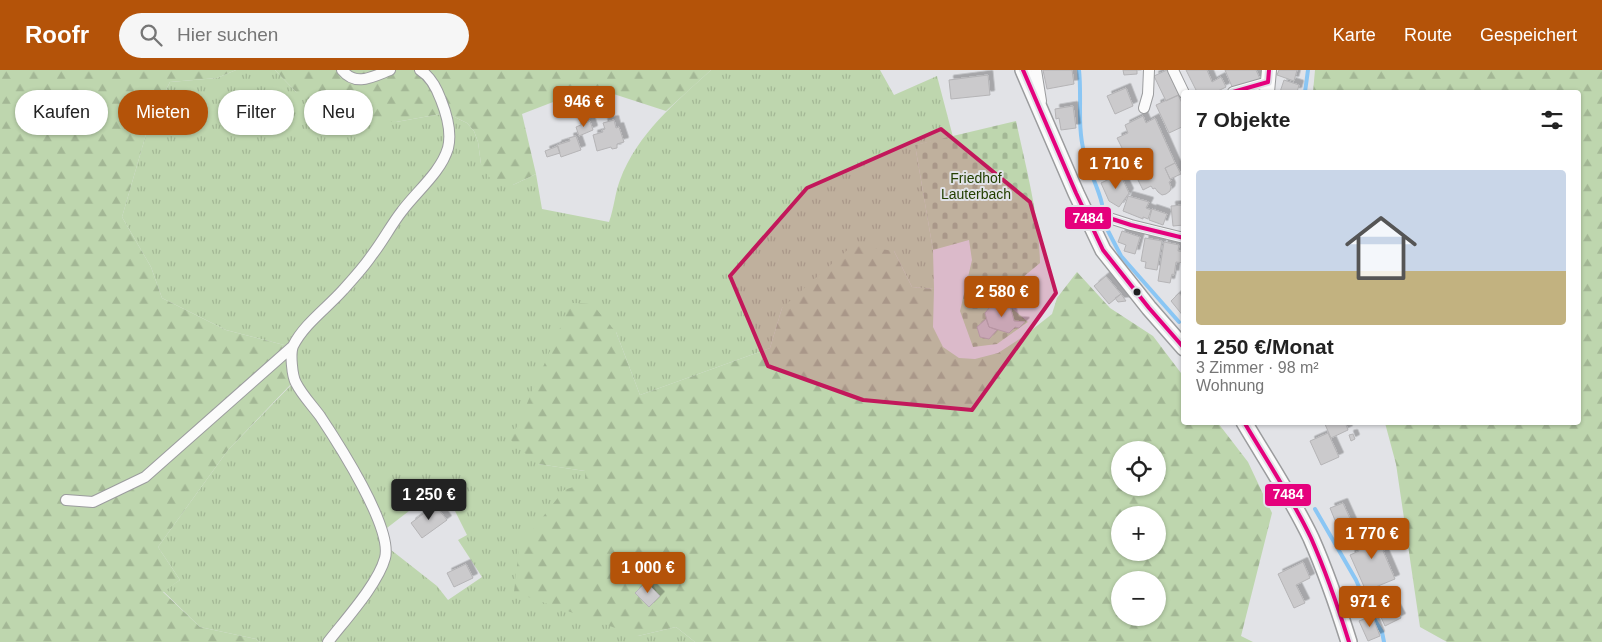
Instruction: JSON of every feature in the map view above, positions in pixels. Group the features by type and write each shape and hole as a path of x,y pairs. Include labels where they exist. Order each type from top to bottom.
{"main road":[{"path":"1024,70 1103,250 1181,345"},
{"path":"1246,425 1310,536 1328,578 1349,642"}],"street":[{"path":"342,70 348,78 361,80 390,70"},
{"path":"66,500 93,502 145,477 292,347 308,326 343,290 372,256 402,211 443,160 448,146 450,130 446,113 434,86 425,73 420,70"},
{"path":"1036,70 1043,116"},
{"path":"1144,108 1148,94 1149,70"},
{"path":"1173,70 1183,90"},
{"path":"1240,90 1268,82"},
{"path":"1084,210 1131,225 1181,237"},
{"path":"292,347 291,363 294,382 320,416 365,490 382,531 386,546 385,557 380,571 328,642"}],"highlighted area":[{"path":"941,129 1030,202 1056,293 972,410 863,400 768,366 730,276 807,188"}],"green space":[{"path":"0,70 236,70 217,78 170,82 166,90 118,90 118,135 146,135 122,217 151,267 162,298 226,330 292,347 294,381 228,450 158,547 180,580 163,592 200,627 256,639 260,642 0,642"},
{"path":"236,70 275,70 296,92 304,94 304,135 373,135 373,115 396,122 446,113 467,123 474,131 478,142 481,164 513,185 536,174 542,209 609,222 620,180 636,148 647,133 684,94 711,70 880,70 894,95 937,76 953,137 915,145 933,250 934,289 912,287 894,251 782,308 770,348 640,395 616,332 538,464 585,471 585,483 638,636 676,627 695,642 260,642 256,639 200,627 163,591 180,580 158,547 228,450 294,382 292,347 226,330 162,298 151,267 122,217 146,135 208,135 208,90 166,90 170,82 217,78","holes":["443,487 467,535 458,540 482,577 448,600 437,586 386,546 383,531 435,491"]},
{"path":"275,70 711,70 666,111 592,87 522,114 536,174 513,185 498,185 488,176 481,164 478,142 474,131 467,123 446,113 396,122 373,121 373,90 304,90 304,97 296,92"},
{"path":"1315,70 1602,70 1602,642 1447,642 1420,627 1396,464 1386,425 1581,425 1581,90 1313,90"},
{"name":"Friedhof Lauterbach","path":"1016,121 1035,209 1040,263 1016,283 1003,284 1000,298 1028,322 997,344 973,347 960,311 972,260 969,240 933,250 915,145"},
{"path":"853,245 894,251 912,287 934,289 933,327 943,347 959,358 975,359 998,353 1024,336 1052,314 1057,298 1077,272 1110,308 1153,336 1181,373 1181,425 1220,425 1248,462 1272,513 1241,636 1253,642 695,642 676,627 638,636 514,592 519,547 564,490 585,483 585,471 538,464 511,440 571,303 592,304 616,332 640,395 770,348 782,308"}],"building":[{"path":"1043,70 1072,70 1074,84 1047,89"},
{"path":"1123,70 1137,70 1137,74 1124,75"},
{"path":"1167,70 1179,95 1166,101 1154,76"},
{"path":"1186,70 1207,70 1212,82 1221,77 1226,87 1220,90 1196,90"},
{"path":"1225,70 1256,70 1260,79 1233,89"},
{"path":"1279,70 1297,70 1294,81 1277,75"},
{"path":"988,75 990,95 951,99 949,80"},
{"path":"1284,80 1299,85 1298,90 1281,90"},
{"path":"1126,88 1133,106 1115,114 1107,96"},
{"path":"1178,95 1181,101 1181,127 1169,133 1156,105"},
{"path":"1073,106 1076,128 1061,130 1059,118 1056,119 1055,109"},
{"path":"1143,116 1146,123 1155,118 1175,163 1165,168 1171,181 1169,182 1170,191 1166,194 1162,195 1151,186 1143,190 1117,138 1128,133 1125,125"},
{"path":"614,120 616,128 619,127 624,142 617,144 617,148 612,149 611,147 597,151 593,135 603,132 602,130 605,129 603,123"},
{"path":"590,121 593,130 579,136 576,127"},
{"path":"576,136 581,150 561,157 557,145 570,141 569,138"},
{"path":"558,146 560,153 547,157 545,151"},
{"path":"1175,163 1181,174 1170,179 1165,168"},
{"path":"1120,174 1129,193 1119,207 1109,201 1101,183"},
{"path":"1128,196 1149,202 1146,208 1151,210 1148,219 1143,217 1143,219 1123,211"},
{"path":"1181,205 1181,225 1173,226 1171,206"},
{"path":"1152,209 1167,214 1163,225 1149,220"},
{"path":"1122,231 1140,237 1135,254 1124,251 1126,245 1118,242"},
{"path":"1145,238 1162,241 1157,270 1145,268 1146,262 1141,261"},
{"path":"1164,242 1179,245 1178,251 1181,252 1181,263 1176,262 1174,275 1172,274 1170,283 1158,281"},
{"path":"1106,276 1121,294 1109,304 1094,286"},
{"path":"1179,293 1181,295 1181,313 1171,301"},
{"path":"1121,294 1126,301 1118,302 1115,298"},
{"path":"994,302 1010,306 1014,321 1025,322 1019,328 1015,327 1009,333 989,327 985,313"},
{"path":"986,319 989,327 997,330 989,339 980,337 977,327"},
{"path":"1325,425 1346,425 1348,430 1331,438"},
{"path":"1328,433 1339,457 1321,465 1310,441"},
{"path":"1353,434 1355,439 1351,441 1349,435"},
{"path":"1343,503 1357,534 1343,540 1330,508"},
{"path":"435,505 447,520 422,538 411,523"},
{"path":"1376,526 1386,549 1383,551 1395,579 1366,591 1350,555 1359,551 1353,536"},
{"path":"1303,562 1310,578 1296,585 1305,603 1294,608 1278,574"},
{"path":"466,564 473,578 454,587 447,573"},
{"path":"646,582 660,596 649,607 635,593"},
{"path":"1358,592 1365,608 1353,614 1345,598"},
{"path":"1395,607 1401,618 1385,626 1380,615"},
{"path":"1372,616 1380,636 1368,641 1359,621"}],"waterway":[{"path":"1079,70 1082,142 1102,204"},
{"path":"1305,90 1308,70"},
{"path":"1106,227 1121,256 1179,322"},
{"path":"1315,509 1356,580 1370,612 1382,632 1384,642"}],"transit line":[{"name":"7484","path":"1023,70 1076,193 1103,250 1181,345"},
{"name":"7484","path":"1240,90 1268,82 1269,70"},
{"name":"7484","path":"1084,210 1131,225 1181,237"},
{"name":"7484","path":"1246,425 1304,523 1332,590 1349,642"}]}
